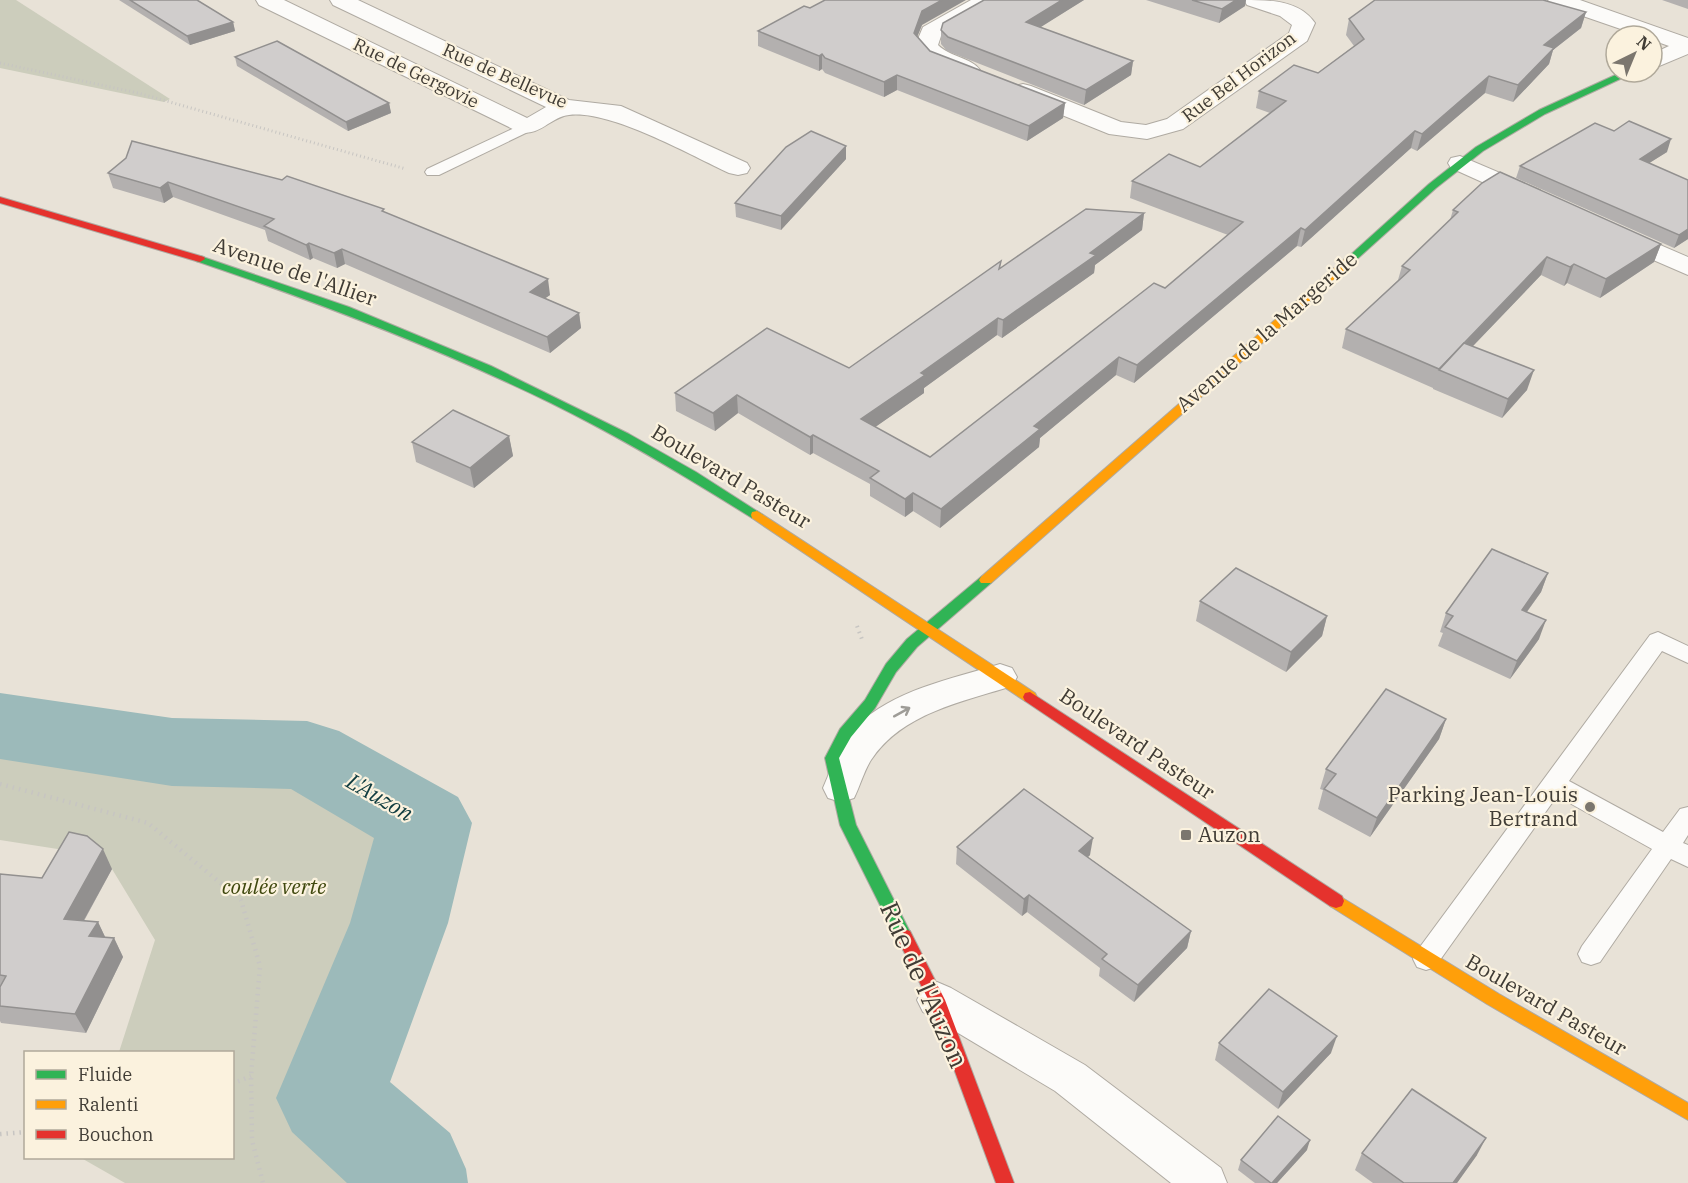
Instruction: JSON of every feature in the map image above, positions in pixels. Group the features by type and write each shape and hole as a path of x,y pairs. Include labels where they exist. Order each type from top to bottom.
{"main road":[{"name":"Avenue de la Margeride","path":"928,628 944,617 1460,163 1515,126 1604,84"},
{"name":"Avenue de l'Allier","path":"0,200 76,221 223,268 358,315 462,357 567,406"},
{"name":"Boulevard Pasteur","path":"567,406 701,480 858,579 1000,677 1426,959 1688,1112"},
{"name":"Rue de l'Auzon","path":"928,628 891,668 870,704 845,733 832,758 848,825 937,1000 1005,1183"}],"street":[{"name":"Rue de Gergovie","path":"267,0 527,127"},
{"name":"Rue de Bellevue","path":"341,0 564,107 612,111 738,168"},
{"name":"Rue Bel Horizon","path":"987,0 931,32 926,46 938,58 1117,129 1147,132 1174,124 1299,36 1304,23 1288,11 1255,0"},
{"path":"1559,0 1688,46"},
{"path":"1664,57 1688,46"},
{"path":"527,127 564,107"},
{"path":"1460,163 1548,203"},
{"path":"1591,223 1688,267"},
{"path":"841,788 856,753 878,727 904,710 1000,677"},
{"path":"937,1000 1070,1078 1205,1183"}],"lane":[{"path":"433,172 527,127"},
{"path":"1426,959 1658,640 1688,655"},
{"path":"1553,783 1678,851"},
{"path":"1591,954 1678,851 1688,816"}],"path":[{"path":"0,63 138,93 395,168 433,172"},
{"path":"0,784 148,823 242,900 260,966 251,1076 252,1140 263,1183"},
{"path":"234,1083 251,1076"},
{"path":"0,1134 24,1132"}],"green space":[{"path":"0,0 16,0 170,99 164,102 0,68"},
{"name":"coulée verte","path":"0,726 172,752 307,755 425,823 399,923 330,1098 411,1169 412,1183 125,1183 83,1159 234,1159 234,1051 119,1051 155,940 112,869 96,855 0,840"}],"building":[{"path":"130,0 197,0 233,22 187,36"},
{"path":"825,0 942,0 922,11 914,33 930,51 1065,103 1029,126 897,75 884,82 825,58 822,54 819,56 758,31 804,6 810,8"},
{"path":"984,0 1062,0 1026,22 1133,61 1086,90 948,37 941,30 943,23"},
{"path":"1192,0 1236,0 1222,9"},
{"path":"1375,0 1543,0 1586,12 1544,45 1554,48 1518,85 1489,76 1422,134 1415,131 1305,230 1301,228 1137,365 1119,357 1034,426 1040,429 941,509 913,493 905,499 870,478 879,471 813,435 810,437 737,395 713,413 675,393 767,328 849,368 1001,261 999,269 1086,209 1144,213 1090,253 1096,255 1003,320 998,318 921,373 925,375 861,419 930,457 1154,283 1165,288 1243,222 1132,181 1169,154 1200,167 1286,101 1259,91 1294,65 1318,73 1364,39 1349,19"},
{"path":"277,41 389,103 346,122 235,57"},
{"path":"1629,121 1671,139 1640,159 1688,180 1688,229 1679,235 1520,166 1595,123 1614,131"},
{"path":"811,131 846,146 781,216 735,203 786,147"},
{"path":"132,141 282,180 287,176 384,209 382,211 548,279 530,292 579,313 547,337 342,249 334,253 309,243 306,245 264,226 274,219 168,182 160,188 108,173 126,158"},
{"path":"1500,172 1661,244 1606,279 1574,264 1570,267 1547,257 1439,369 1346,329 1410,270 1402,266 1458,212 1453,210 1482,183"},
{"path":"1464,343 1534,370 1508,399 1439,370"},
{"path":"453,410 509,436 470,468 412,442"},
{"path":"1492,549 1548,573 1522,610 1546,620 1517,661 1445,627 1453,616 1446,613"},
{"path":"1236,568 1327,616 1291,652 1200,601"},
{"path":"1386,689 1446,719 1377,818 1324,789 1336,774 1326,769"},
{"path":"1024,789 1093,838 1079,851 1191,931 1138,985 1102,959 1107,954 1029,895 1024,899 957,847"},
{"path":"69,832 87,836 103,849 64,919 98,922 89,936 114,938 75,1014 0,1006 0,987 6,976 0,975 0,874 42,878"},
{"path":"1269,989 1337,1036 1283,1092 1219,1043"},
{"path":"1412,1089 1486,1138 1453,1183 1404,1183 1362,1153"},
{"path":"1278,1116 1310,1140 1271,1183 1241,1160"}],"waterway":[{"name":"L'Auzon","path":"0,726 172,752 307,755 425,823 399,923 330,1098 411,1169 412,1183"}],"traffic: fast":[{"path":"1352,258 1432,186 1500,135 1542,112 1604,83"},
{"path":"200,259 345,309 487,368 625,436 757,515"},
{"path":"904,936 848,825 832,758 845,733 870,704 891,668 912,643 986,580"}],"traffic: slow":[{"path":"986,580 1352,258"},
{"path":"757,515 1030,697"},
{"path":"1336,901 1493,999 1688,1112"}],"traffic: jam":[{"path":"0,200 200,259"},
{"path":"1030,697 1336,901"},
{"path":"904,936 937,1000 1005,1183"}],"place":[{"name":"Parking Jean-Louis Bertrand","path":"1590,807"},
{"name":"Auzon","path":"1186,835"}]}
